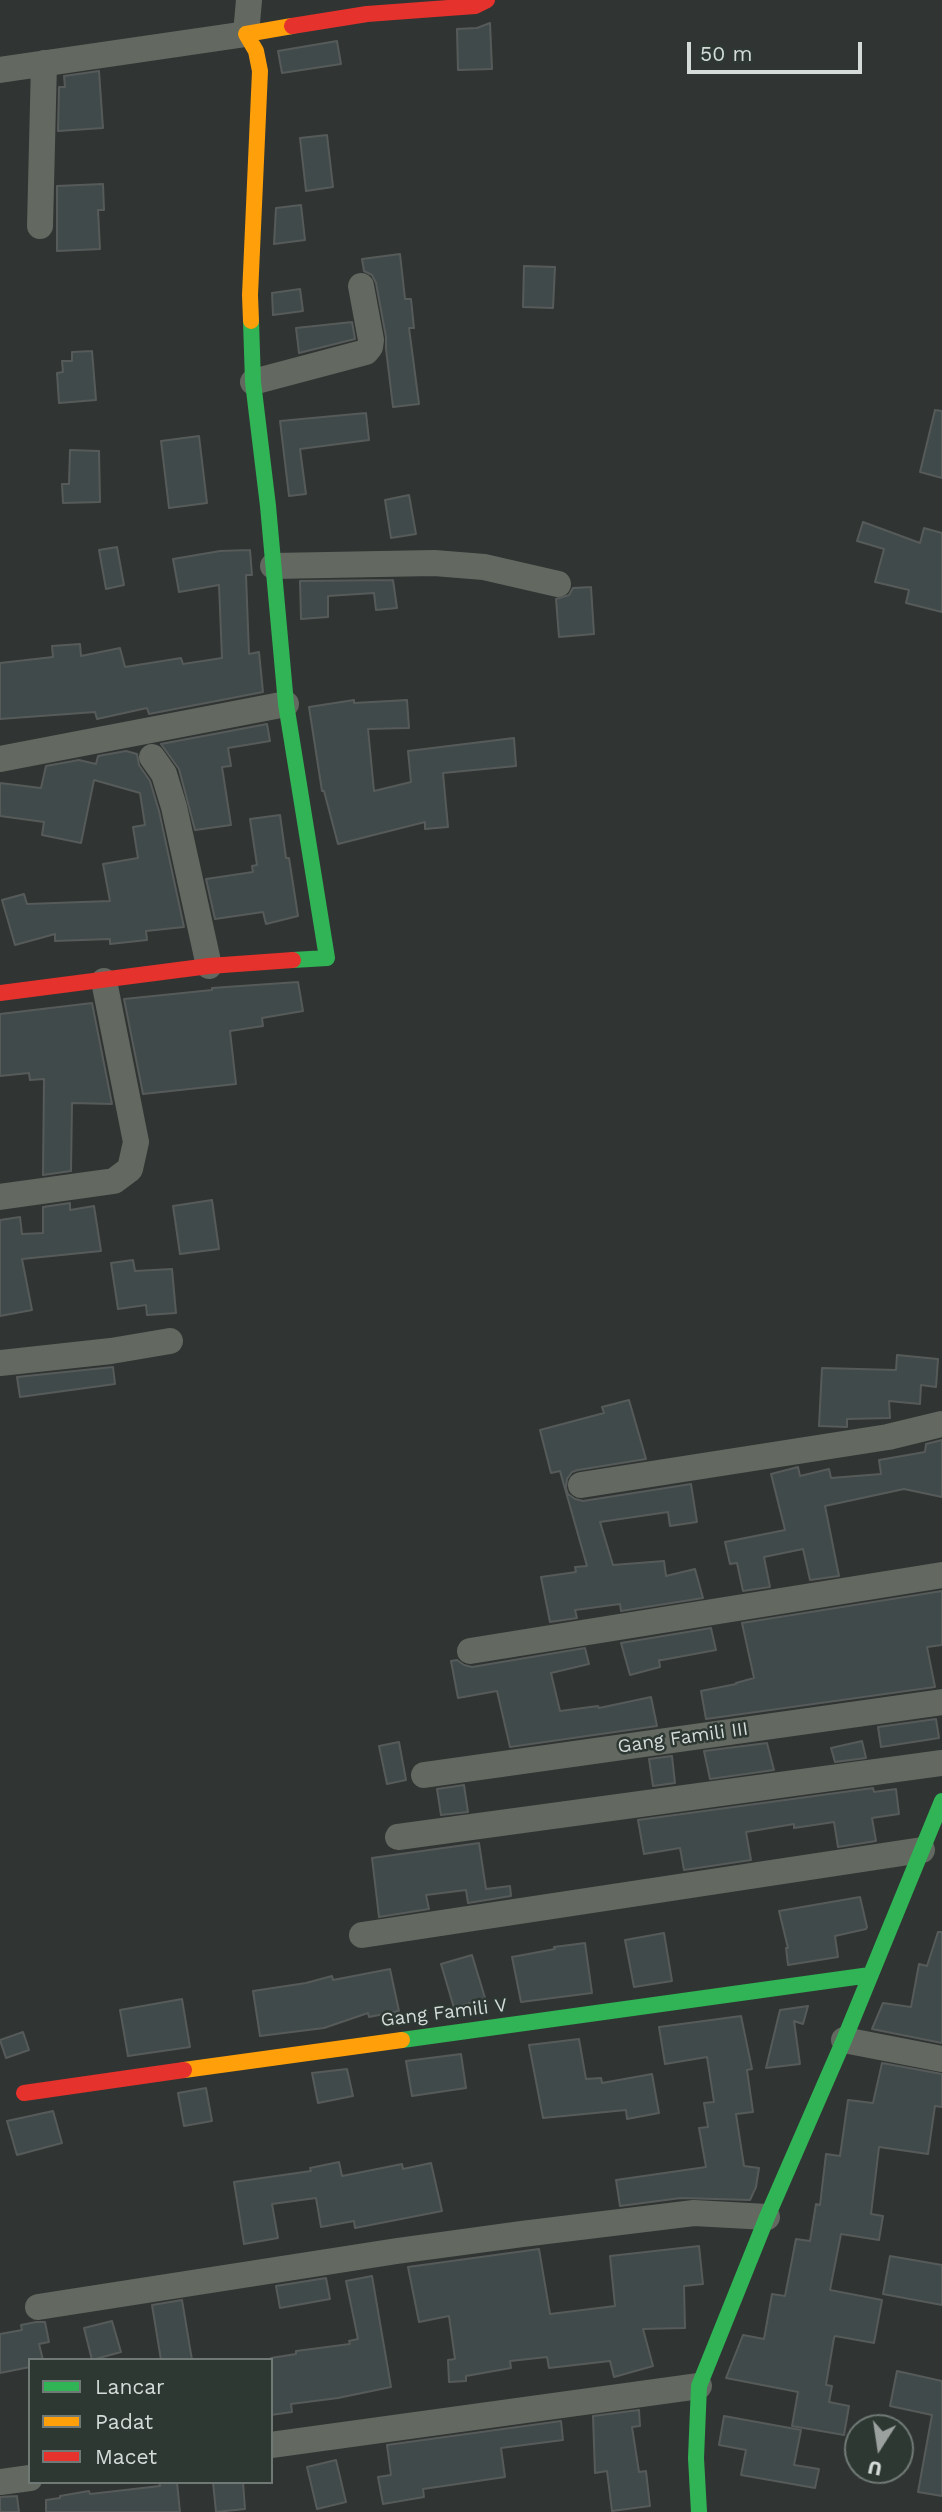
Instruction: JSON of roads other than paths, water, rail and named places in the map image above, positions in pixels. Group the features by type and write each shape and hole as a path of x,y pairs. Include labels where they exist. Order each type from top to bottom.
{"street":[{"path":"0,993 208,966 327,958 286,704 268,506 253,382 250,295 260,71 256,51 246,34 249,0"},
{"path":"0,70 246,34 368,7 475,6 487,0"},
{"path":"40,226 44,63"},
{"path":"253,382 366,352 370,348 371,340 361,286"},
{"path":"272,566 434,563 484,567 558,584"},
{"path":"0,759 286,704"},
{"path":"152,757 164,774 174,807 208,966"},
{"path":"0,1198 114,1181 130,1169 136,1142 104,981"},
{"path":"0,1363 111,1351 170,1341"},
{"path":"581,1485 888,1437 942,1424"},
{"path":"470,1651 942,1575"},
{"name":"Gang Famili III","path":"424,1775 942,1702"},
{"path":"398,1837 942,1763"},
{"path":"699,2512 696,2458 699,2386 942,1801"},
{"path":"362,1935 922,1850"},
{"name":"Gang Famili V","path":"24,2093 870,1975"},
{"path":"844,2040 942,2059"},
{"path":"38,2308 522,2234 694,2213 767,2217"},
{"path":"273,2445 699,2386"},
{"path":"0,2482 28,2478"}]}
